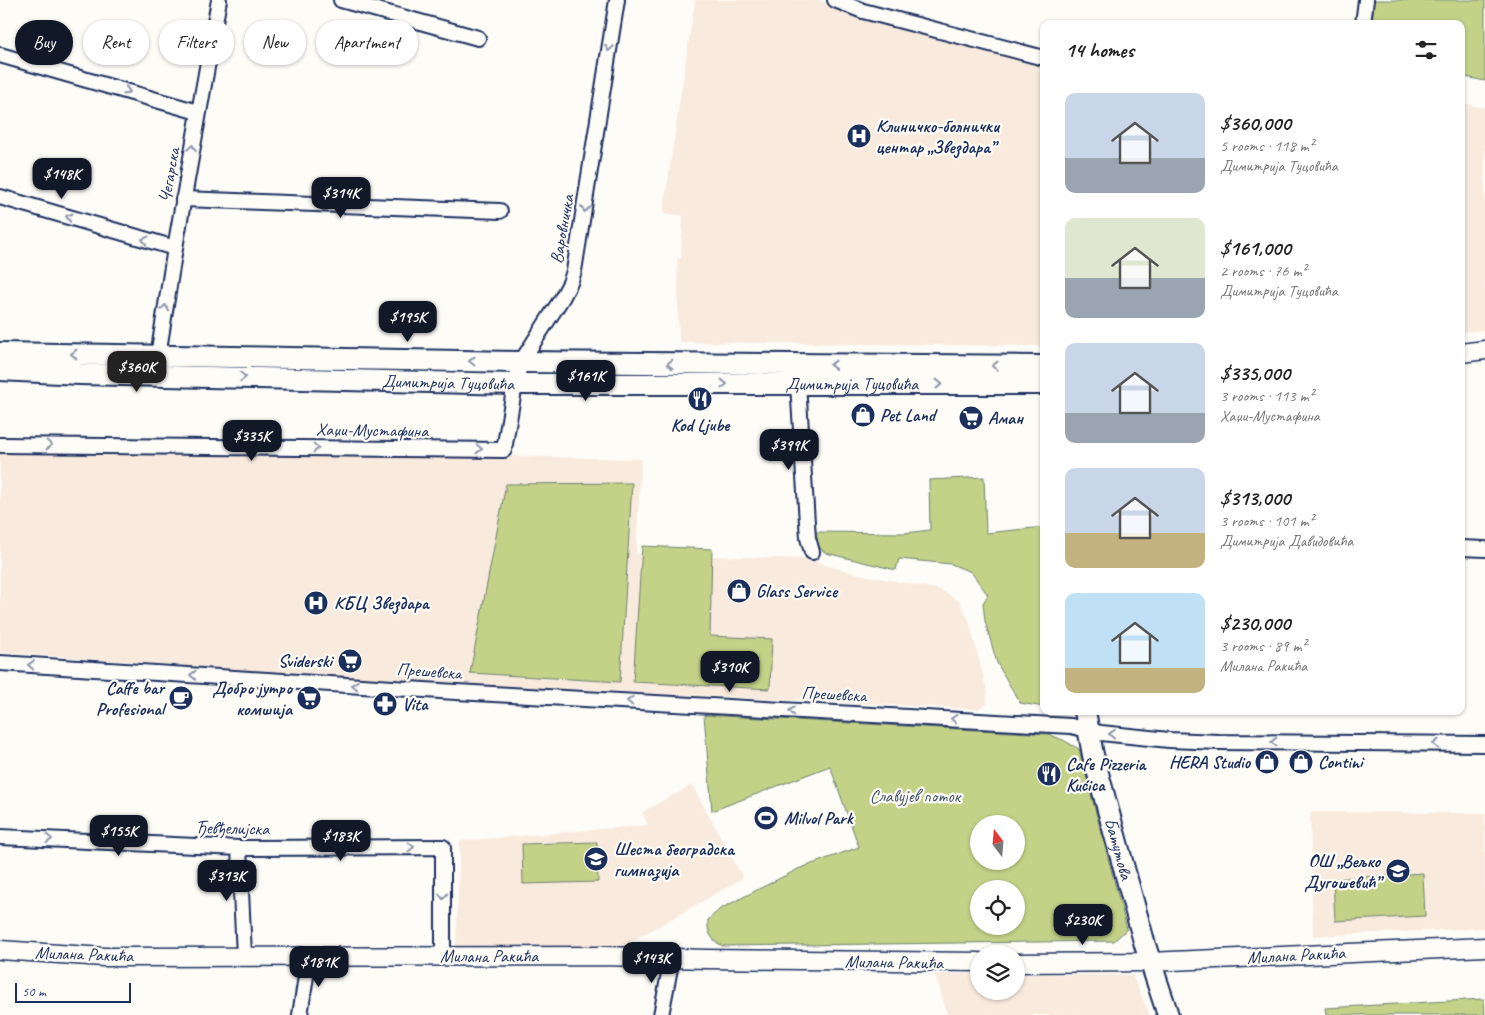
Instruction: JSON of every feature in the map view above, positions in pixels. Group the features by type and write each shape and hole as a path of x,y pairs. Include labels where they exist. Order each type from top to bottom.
{"main road":[{"name":"Димитрија Туцовића","path":"0,353 520,362 1040,366"},
{"name":"Димитрија Туцовића","path":"0,370 80,374 515,384 1040,384"},
{"name":"Батутова","path":"1086,720 1149,962 1168,1015"}],"street":[{"name":"Чегарска","path":"158,356 198,112 219,0"},
{"path":"341,0 478,38"},
{"name":"Варовничка","path":"504,450 520,362 562,298 570,284 574,271 617,0"},
{"path":"835,0 864,10 1040,57"},
{"path":"1364,20 1366,0"},
{"path":"0,55 198,112"},
{"path":"0,197 175,248"},
{"path":"184,199 500,211"},
{"path":"1465,352 1485,350"},
{"path":"798,384 808,538 812,552"},
{"name":"Хаџи-Мустафина","path":"0,445 504,450"},
{"path":"1465,548 1485,549"},
{"name":"Прешевска","path":"0,663 456,692 1071,726 1086,720 1110,734 1169,740 1485,744"},
{"name":"Ђевђелијска","path":"0,837 240,848 443,847 442,956"},
{"path":"240,848 244,956"},
{"name":"Милана Ракића","path":"1025,962 1149,962 1485,947"},
{"name":"Милана Ракића","path":"0,950 104,957 604,956 970,962"},
{"path":"300,1015 309,957"},
{"path":"661,1015 672,958"}],"shaded area":[{"name":"Клиничко-болнички центар „Звездара”","path":"695,0 819,0 869,17 1040,57 1040,346 679,342 677,259 681,258 683,216 663,213"},
{"path":"1465,104 1485,108 1485,330 1465,332"},
{"name":"КБЦ Звездара","path":"0,452 641,459 636,554 813,559 822,564 859,574 941,590 960,602 969,621 987,691 987,704 977,709 318,676 0,652"},
{"name":"Шеста београдска гимназија","path":"692,785 743,878 617,950 456,946 460,841 648,825 642,812"},
{"name":"ОШ „Вељко Дугошевић”","path":"1310,812 1485,813 1485,928 1313,936"},
{"path":"935,974 970,974 970,1000 1025,1000 1025,974 1132,975 1150,1015 941,1015 947,1013"}],"green space":[{"path":"1368,0 1485,0 1485,81 1465,77 1465,20 1372,20"},
{"path":"984,477 986,533 1040,527 1040,706 1020,703 997,663 985,621 983,603 988,595 971,572 951,564 899,559 896,570 826,553 818,547 815,532 905,533 930,530 929,480"},
{"path":"632,483 620,682 470,673 506,484"},
{"path":"642,546 712,549 710,636 772,639 770,689 633,682"},
{"name":"Славујев поток","path":"704,715 1048,734 1063,740 1079,749 1127,929 1114,941 722,946 710,935 708,925 708,920 720,909 798,869 859,847 830,766 712,811"},
{"path":"597,842 598,882 523,884 522,844"},
{"path":"1423,873 1425,916 1335,921 1333,879"},
{"path":"1484,999 1485,1015 1326,1015 1325,1008"}],"place":[{"name":"Клиничко-болнички центар „Звездара”","path":"859,136"},
{"name":"Kod Ljube","path":"700,399"},
{"name":"Pet Land","path":"863,415"},
{"name":"Аман","path":"971,418"},
{"name":"Glass Service","path":"739,591"},
{"name":"КБЦ Звездара","path":"316,603"},
{"name":"Sviderski","path":"350,661"},
{"name":"Caffe bar Profesional","path":"181,698"},
{"name":"Добро јутро комшија","path":"309,698"},
{"name":"Vita","path":"385,704"},
{"name":"HERA Studio","path":"1267,762"},
{"name":"Contini","path":"1301,762"},
{"name":"Cafe Pizzeria Kućica","path":"1049,774"},
{"name":"Milvol Park","path":"766,818"},
{"name":"Шеста београдска гимназија","path":"596,859"},
{"name":"ОШ „Вељко Дугошевић”","path":"1398,871"}]}
